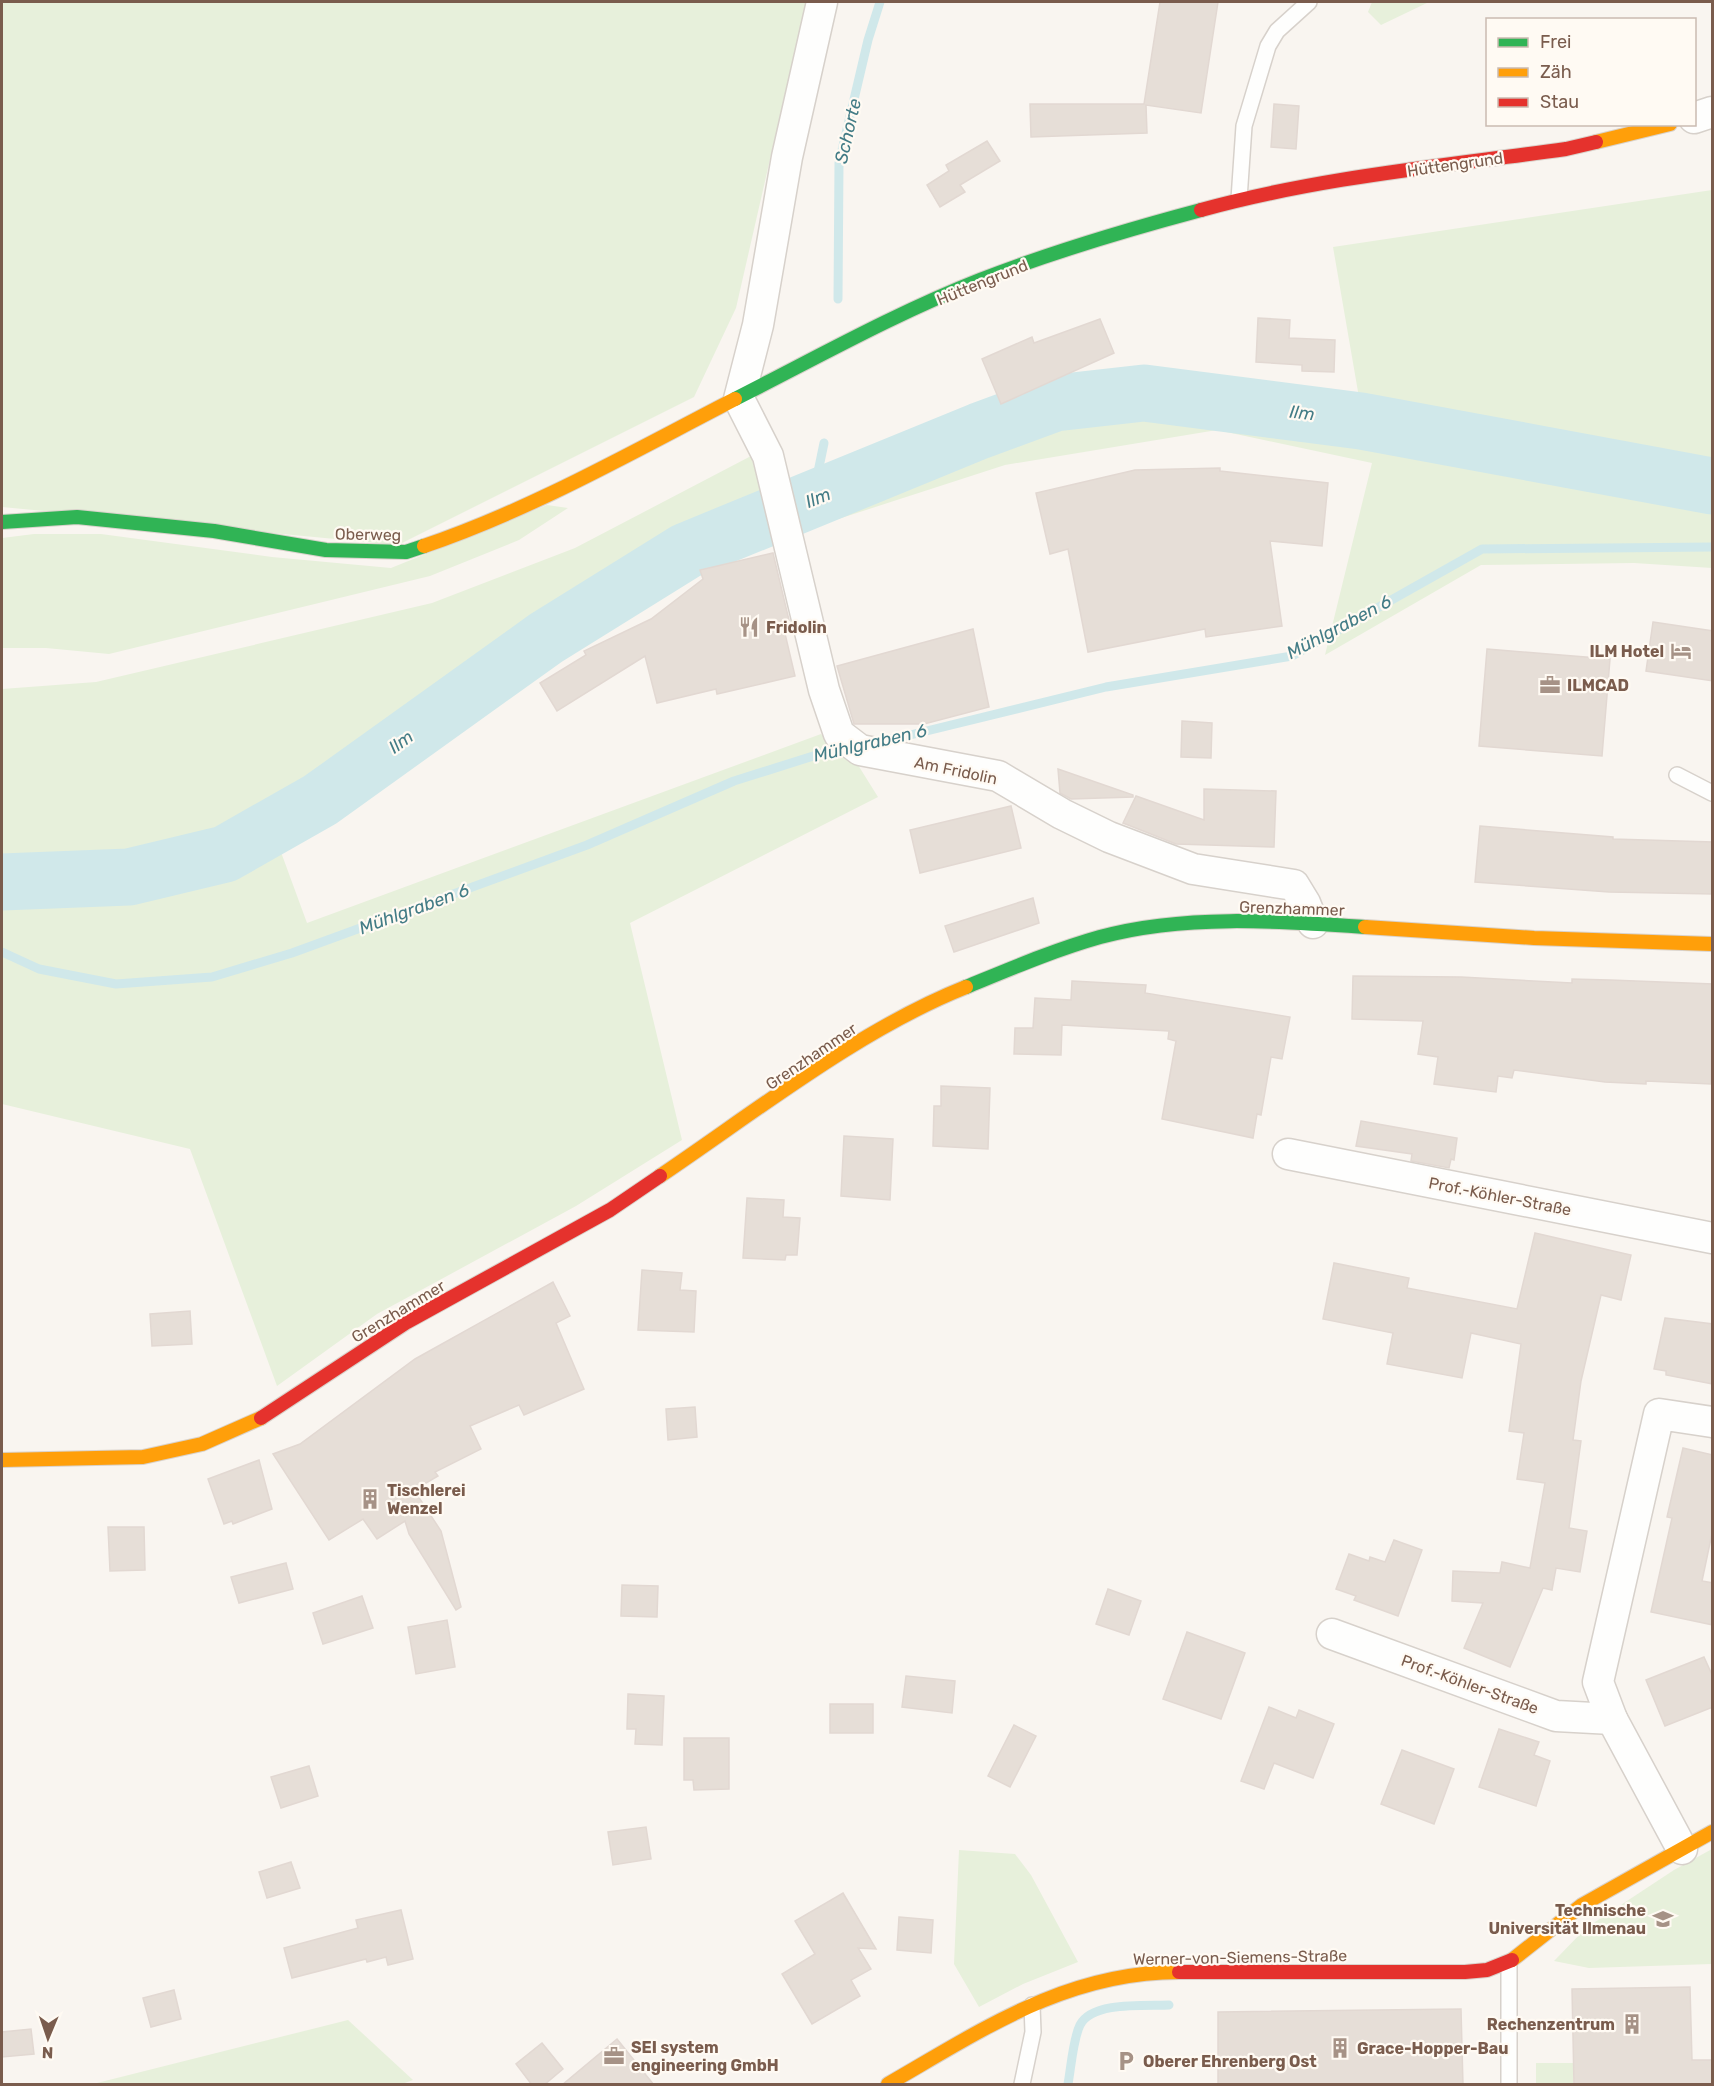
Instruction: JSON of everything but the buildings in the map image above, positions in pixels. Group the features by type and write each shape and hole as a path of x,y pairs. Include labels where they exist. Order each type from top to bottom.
{"street":[{"path":"739,399 758,325 787,157 822,2"},
{"path":"1696,118 1713,112"},
{"name":"Hüttengrund","path":"739,399 889,320 980,280 1102,237 1239,200 1346,179 1566,149 1662,126"},
{"name":"Am Fridolin","path":"739,399 768,456 824,690 849,742 998,776 1062,814 1149,853 1193,868 1294,885 1313,923"},
{"name":"Oberweg","path":"2,522 77,517 214,531 326,550 406,552 474,529 739,399"},
{"name":"Grenzhammer","path":"2,1460 79,1461 143,1457 202,1444 271,1413 407,1322 610,1210 851,1047 930,1001 1052,953 1101,937 1156,927 1224,922 1313,923 1534,938 1713,944"},
{"name":"Prof.-Köhler-Straße","path":"1288,1154 1713,1238"},
{"path":"1682,1849 1612,1719 1598,1682 1659,1414 1713,1422"},
{"name":"Prof.-Köhler-Straße","path":"1332,1634 1556,1716 1612,1719"},
{"path":"1509,1963 1582,1905 1713,1832"},
{"name":"Werner-von-Siemens-Straße","path":"888,2085 1032,2004 1078,1986 1119,1976 1171,1972 1465,1972 1487,1970 1509,1963"}],"lane":[{"path":"1239,200 1244,126 1268,46 1277,31 1309,2"},
{"path":"1677,775 1713,793"},
{"path":"1509,1963 1509,2085"},
{"path":"1022,2085 1033,2032 1032,2004"}],"green space":[{"path":"2,2 806,2 736,308 694,397 398,545 2,507"},
{"path":"1372,2 1429,2 1381,25 1368,12"},
{"path":"1712,190 1712,568 1634,563 1481,565 1325,655 1372,463 1217,430 1005,465 795,533 794,481 1071,390 1123,380 1260,393 1361,409 1333,247"},
{"path":"751,456 773,532 681,539 555,650 278,844 307,923 821,734 858,765 878,797 630,923 682,1140 576,1206 377,1314 277,1386 190,1149 2,1104 2,689 96,682 432,603 575,548"},
{"path":"547,505 568,508 519,540 430,576 109,654 46,648 2,648 2,538 34,534 101,534 272,557 391,568"},
{"path":"1712,1849 1712,1964 1589,1968 1554,1961 1586,1928 1674,1870"},
{"path":"959,1850 1015,1854 1031,1875 1078,1962 1023,1984 979,2007 954,1964"},
{"path":"348,2020 413,2080 402,2084 93,2084"},
{"path":"1536,2063 1573,2063 1573,2084 1536,2084"}],"waterway":[{"name":"Schorte","path":"838,299 839,163 868,40 880,2"},
{"name":"Ilm","path":"2,882 129,877 225,854 320,800 546,638 686,551 979,431 1055,403 1144,393 1361,421 1712,486"},
{"name":"Schorte","path":"812,501 824,443"},
{"name":"Mühlgraben 6","path":"873,741 898,738 1106,687 1292,656 1482,549 1712,547"},
{"name":"Mühlgraben 6","path":"2,952 39,969 116,984 212,977 292,953 587,845 734,781 845,746"},
{"path":"1068,2084 1076,2038 1080,2025 1086,2017 1107,2008 1120,2006 1169,2005"}],"traffic: fast":[{"path":"735,399 887,321 980,280 1089,242 1201,210"},
{"path":"2,522 77,517 214,531 326,550 406,552 424,546"},
{"path":"966,987 1032,960 1100,937 1165,925 1266,921 1365,927"}],"traffic: slow":[{"path":"1596,142 1662,126"},
{"path":"424,546 544,497 735,399"},
{"path":"1365,927 1534,938 1712,944"},
{"path":"660,1176 848,1048 887,1025 966,987"},
{"path":"2,1460 143,1457 202,1444 261,1418"},
{"path":"1512,1960 1582,1905 1712,1832"},
{"path":"888,2084 992,2025 1062,1993 1099,1982 1138,1975 1179,1972"}],"traffic: jam":[{"path":"1201,210 1337,181 1566,149 1596,142"},
{"path":"261,1418 407,1322 610,1210 660,1176"},
{"path":"1179,1972 1465,1972 1487,1970 1512,1960"}],"place":[{"name":"Fridolin","path":"749,627"},
{"name":"ILM Hotel","path":"1681,651"},
{"name":"ILMCAD","path":"1550,685"},
{"name":"Tischlerei Wenzel","path":"370,1499"},
{"name":"Technische Universität Ilmenau","path":"1663,1919"},
{"name":"Rechenzentrum","path":"1632,2024"},
{"name":"Grace-Hopper-Bau","path":"1340,2048"},
{"name":"SEI system engineering GmbH","path":"614,2056"},
{"name":"Oberer Ehrenberg Ost","path":"1126,2061"}]}
